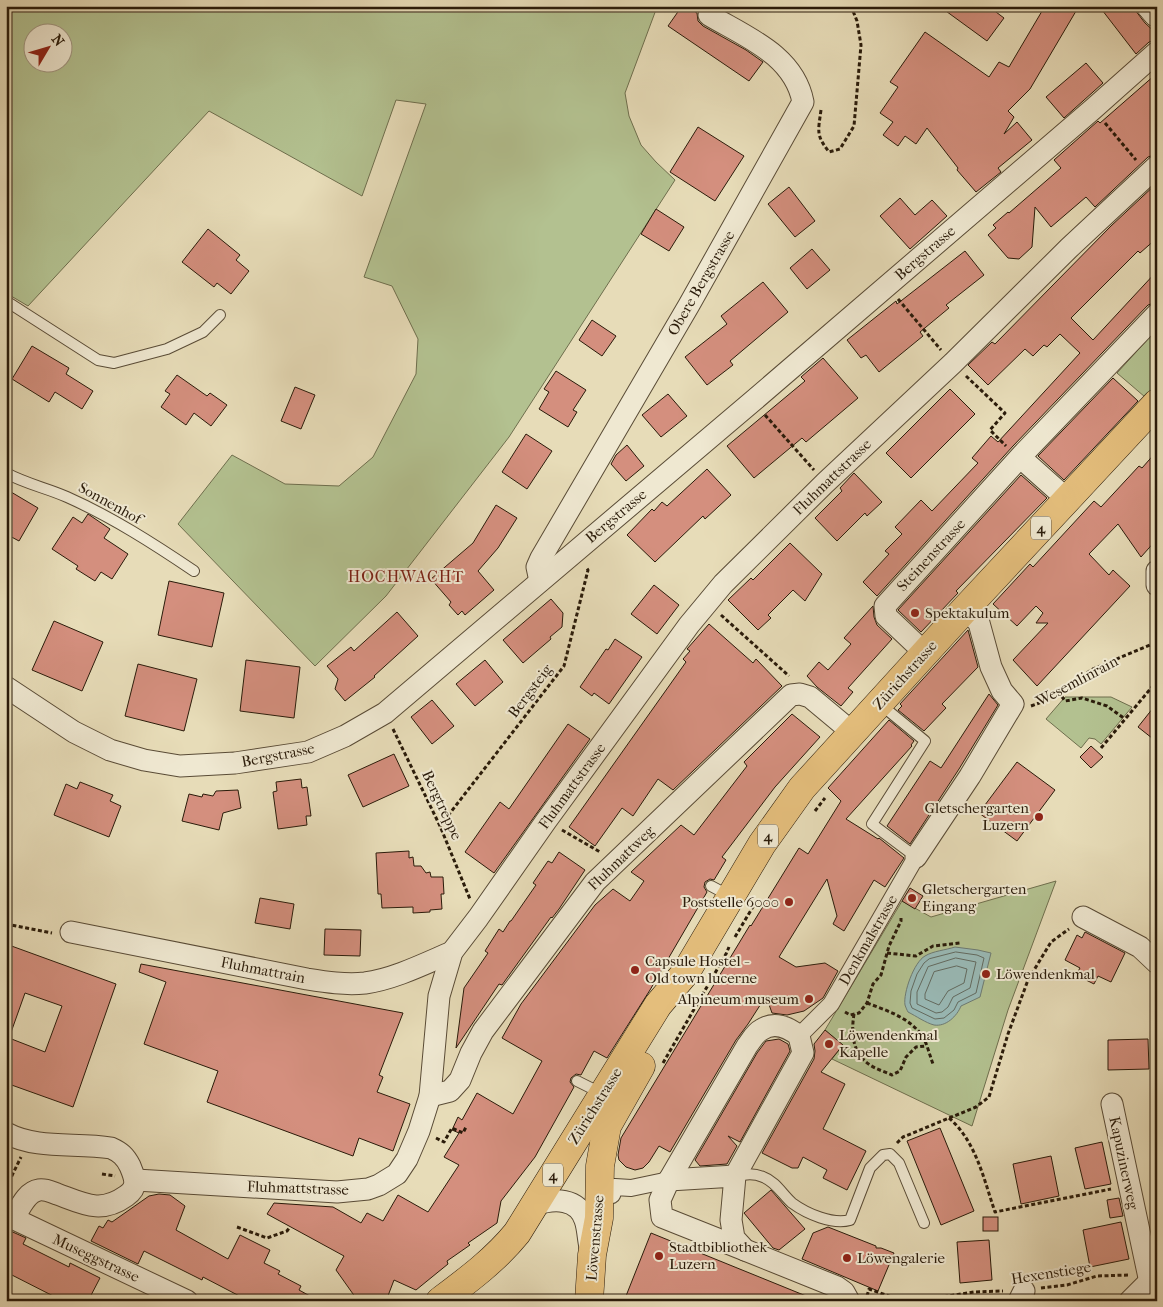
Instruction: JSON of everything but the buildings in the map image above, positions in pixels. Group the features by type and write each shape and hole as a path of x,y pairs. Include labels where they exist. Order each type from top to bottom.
{"main road":[{"path":"1151,6 1157,13"},
{"name":"Zürichstrasse","path":"606,1185 604,1143 607,1126 670,1015 686,972 721,891 762,844 786,809 852,732 1157,403"},
{"name":"Zürichstrasse","path":"450,1298 508,1244 535,1205 658,1005 686,972"},
{"name":"Löwenstrasse","path":"589,1301 592,1255 606,1185"}],"street":[{"path":"709,15 777,56 792,73 800,88 803,102"},
{"name":"Bergstrasse","path":"6,687 74,732 110,750 144,760 180,766 235,763 308,752 345,736 385,713 754,401 1106,99 1157,52"},
{"name":"Obere Bergstrasse","path":"540,581 537,567 541,558 689,305 803,102"},
{"name":"Fluhmattstrasse","path":"127,1178 336,1192 368,1189 397,1174 407,1159 419,1131 430,1096 440,996 452,952 689,625 723,584 825,483 953,363 1069,248 1157,166"},
{"name":"Steinenstrasse","path":"925,653 886,616 885,606 1021,457 1156,316"},
{"path":"1021,457 1068,500"},
{"path":"1157,571 1157,585"},
{"name":"Wesemlinrain","path":"966,608 979,624 991,667 1002,690 1013,704"},
{"name":"Fluhmattweg","path":"430,1096 450,1091 460,1080 471,1053 483,1031 585,893 792,695 800,694 810,697 852,732"},
{"name":"Denkmalstrasse","path":"799,1036 831,1004 916,857 970,776 1013,704"},
{"path":"1083,917 1140,947 1157,963"},
{"name":"Fluhmattrain","path":"71,932 307,979 338,983 365,983 396,975 452,952"},
{"path":"745,1250 734,1238 731,1220 735,1176 803,1053 799,1036 783,1026 770,1026 760,1030 747,1046 669,1180 660,1200 662,1217 745,1250 837,1286 854,1300"},
{"name":"Kapuzinerweg","path":"1112,1104 1148,1284"},
{"path":"6,1133 15,1138 35,1143 88,1145 119,1151 126,1158 127,1178 135,1187 127,1196 112,1204 101,1207 86,1205 45,1190 36,1190 10,1216"},
{"path":"606,1185 631,1188 669,1180 735,1176"},
{"path":"535,1205 560,1200 567,1201 575,1206 582,1213 586,1221 592,1255"},
{"name":"Museggstrasse","path":"10,1216 173,1298"},
{"path":"1130,1301 1148,1284"}],"lane":[{"path":"6,301 98,360 114,363 167,349 203,332 220,315"},
{"name":"Sonnenhof","path":"6,473 21,481 84,504 158,547 194,571"},
{"path":"879,703 925,741 872,824 916,857"},
{"path":"578,1081 607,1097 609,1104 602,1117 601,1128 604,1143"},
{"path":"735,1176 753,1174 766,1178 793,1203 813,1214 841,1223 850,1220 870,1168 883,1155 890,1154 899,1163 924,1223"}],"path":[{"path":"803,102 816,99 821,110 818,127 819,140 829,152 840,149 854,126 861,45 857,21 851,6"},
{"path":"1115,134 1126,147"},
{"path":"887,286 953,363 1005,413 990,430 1016,456 1021,457"},
{"path":"754,401 825,483"},
{"name":"Bergsteig","path":"440,826 564,666 588,570 575,552"},
{"path":"708,602 788,675"},
{"name":"Wesemlinrain","path":"1013,704 1024,707 1042,702 1093,669 1157,642"},
{"path":"1100,748 1157,682"},
{"path":"1058,691 1066,701 1082,698 1107,706 1125,719"},
{"name":"Bergtreppe","path":"385,713 440,826 470,900"},
{"path":"813,814 824,800 826,794"},
{"path":"546,821 616,862"},
{"path":"662,1066 758,898"},
{"path":"883,1155 903,1137 976,1107 989,1097 1008,1034 1028,980 1052,942 1083,917"},
{"path":"831,1004 850,1015 858,1013 867,1003 873,984 881,975 887,953 901,921"},
{"path":"6,924 60,935 71,932"},
{"path":"887,953 916,956 933,946 960,943"},
{"path":"867,1003 895,1014 915,1028 926,1046 933,1064"},
{"path":"692,1012 696,1014"},
{"path":"854,1014 851,1032 856,1049 869,1065 892,1075 900,1071 906,1057 916,1048 926,1046"},
{"path":"949,1118 959,1126 976,1157 995,1212 1111,1189"},
{"path":"419,1131 444,1142 452,1128 463,1133 466,1127"},
{"path":"6,1188 25,1149"},
{"path":"102,1174 127,1178"},
{"path":"237,1227 267,1238 288,1230 290,1227"},
{"name":"Hexenstiege","path":"854,1300 869,1289 903,1301 974,1292 1021,1296 1096,1276 1148,1284"}],"green space":[{"path":"6,6 657,7 625,93 629,116 641,145 675,180 509,437 386,596 315,666 178,524 232,455 285,484 339,486 373,457 416,374 418,339 392,286 364,277 426,104 396,100 362,196 209,111 28,306 6,293"},
{"path":"1157,329 1157,384 1145,397 1117,373"},
{"path":"1065,697 1111,697 1132,707 1101,744 1095,739 1089,738 1081,748 1046,719"},
{"path":"1056,881 1008,1010 972,1126 832,1059 843,1045 825,1030 902,901 931,917"}],"water":[{"path":"955,947 991,953 980,997 961,1006 954,1017 947,1023 934,1025 908,1012 905,1005 906,993 913,971 921,959 932,953"}],"place":[{"name":"Spektakulum","path":"915,613"},
{"name":"Gletschergarten Luzern","path":"1039,817"},
{"name":"Gletschergarten Eingang","path":"912,898"},
{"name":"Poststelle 6000","path":"789,902"},
{"name":"Capsule Hostel - Old town lucerne","path":"635,970"},
{"name":"Löwendenkmal","path":"986,974"},
{"name":"Alpineum museum","path":"809,999"},
{"name":"Löwendenkmal Kapelle","path":"829,1044"},
{"name":"Stadtbibliothek Luzern","path":"659,1256"},
{"name":"Löwengalerie","path":"847,1258"}],"district":[{"name":"HOCHWACHT","path":"406,576"}]}
